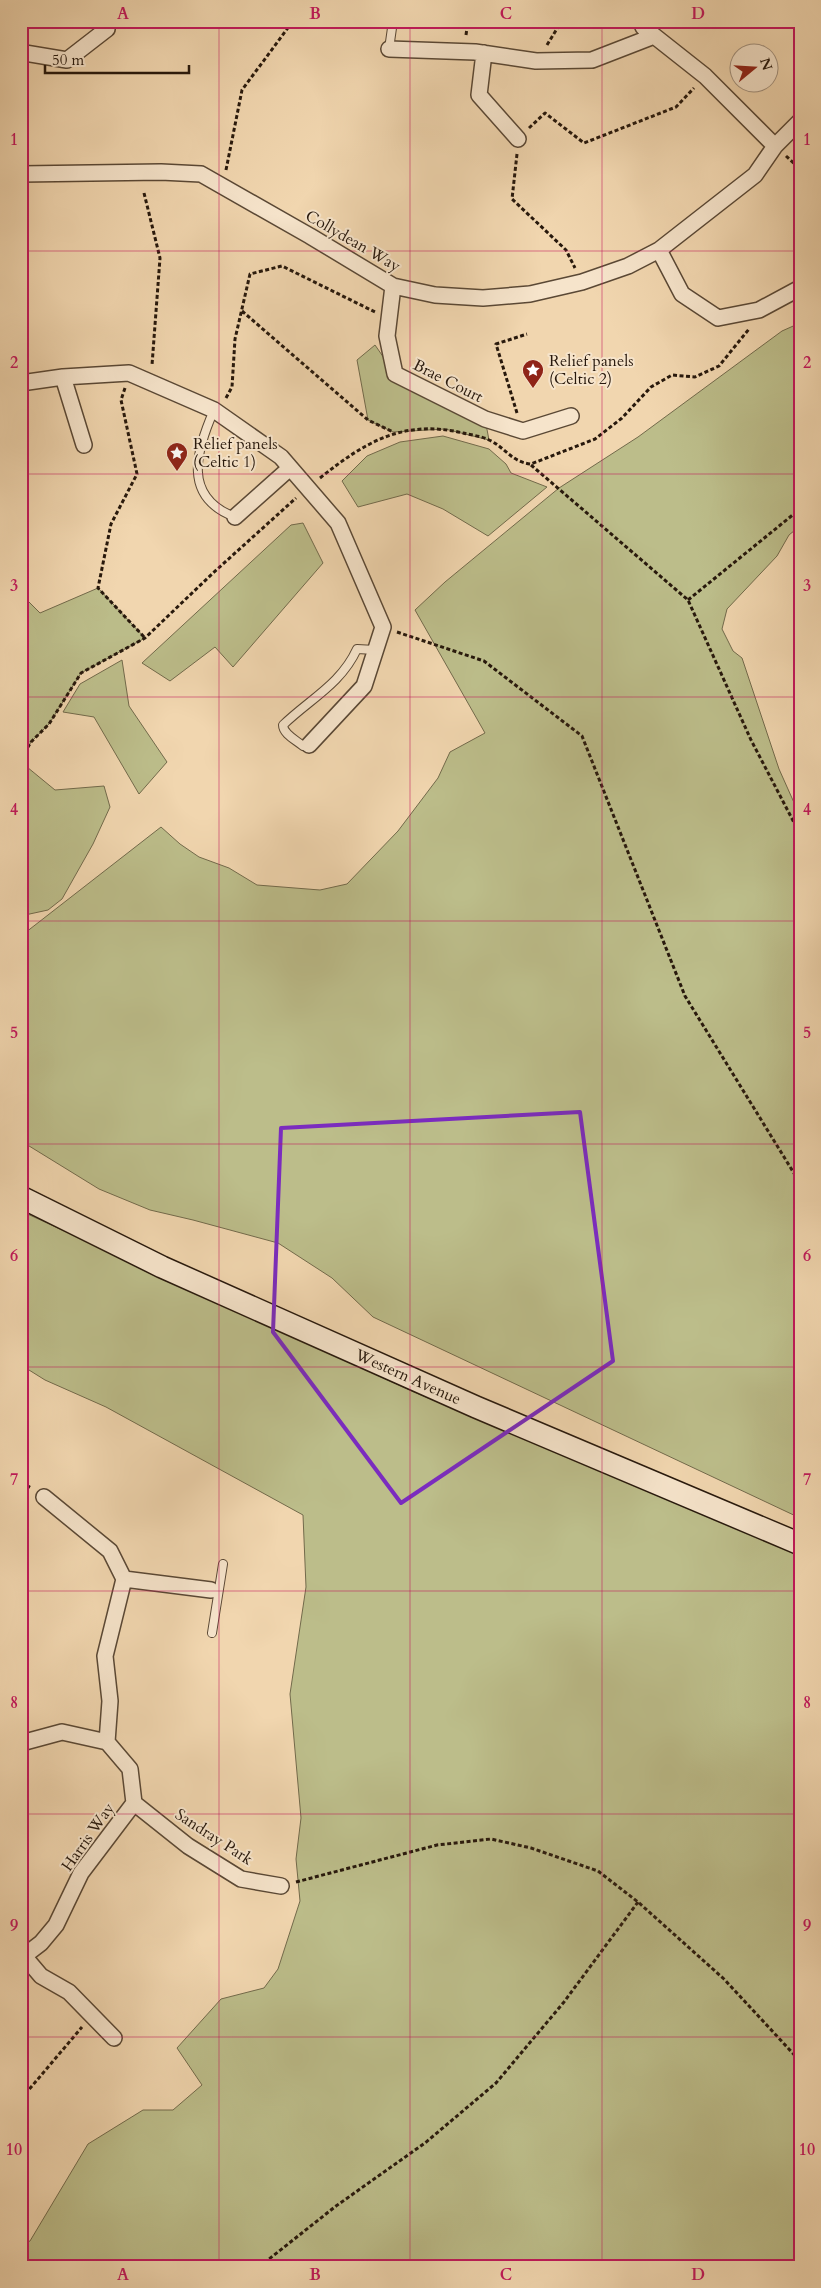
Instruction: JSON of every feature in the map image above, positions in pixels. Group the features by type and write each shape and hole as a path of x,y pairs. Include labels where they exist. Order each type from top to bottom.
{"main road":[{"name":"Western Avenue","path":"21,1197 162,1267 449,1395 800,1544"}],"street":[{"path":"21,49 25,53 67,60 107,29 106,21"},
{"path":"641,21 643,27 705,76 775,146"},
{"path":"389,49 484,53 536,61 592,60 654,36"},
{"path":"484,53 479,95 518,139"},
{"name":"Collydean Way","path":"21,174 161,172 201,174 393,286 435,295 483,298 530,294 582,282 628,266 659,250 755,174 775,146 800,122"},
{"path":"659,250 682,294 718,318 759,310 800,288"},
{"name":"Brae Court","path":"393,286 387,336 395,374 485,419 523,431"},
{"path":"21,383 63,377 129,374 151,382 217,412 281,457 338,523 383,627 364,686 309,745"},
{"path":"63,377 84,445"},
{"path":"523,431 570,416"},
{"path":"235,517 290,468"},
{"path":"21,1741 25,1742 62,1732 107,1742 110,1701 105,1656 124,1579 110,1551 44,1496"},
{"path":"124,1579 214,1590"},
{"name":"Harris Way","path":"23,1956 41,1943 56,1925 82,1873 134,1803 130,1769 107,1742"},
{"name":"Sandray Park","path":"134,1803 188,1846 241,1879 281,1886"},
{"path":"23,1956 41,1976 69,1992 114,2038"}],"lane":[{"path":"389,49 393,21"},
{"path":"217,412 199,445 199,481 203,494 209,502 221,512 235,517"},
{"path":"309,745 303,746 287,734 283,729 283,725 338,679 357,649 360,647 375,650"},
{"path":"212,1633 214,1590 223,1564"}],"path":[{"path":"223,186 242,90 293,21"},
{"path":"536,61 558,27 556,21"},
{"path":"582,282 566,250 512,200 518,139 545,113 584,143 676,107 705,76"},
{"path":"144,193 160,258 151,382"},
{"path":"217,412 232,387 235,339 250,274 282,266 389,319"},
{"path":"242,311 368,420 393,432"},
{"path":"523,431 496,344 527,334"},
{"path":"129,374 121,400 137,474 111,524 98,588 144,638"},
{"path":"531,464 688,600 751,740 800,834"},
{"path":"21,759 31,742 49,724 81,673 144,638 308,488"},
{"path":"688,600 800,509"},
{"path":"383,627 484,662 582,736 685,996 800,1183"},
{"path":"281,1886 437,1845 491,1839 531,1848 598,1871 638,1902 724,1979 800,2061"},
{"path":"259,2267 336,2206 425,2143 496,2084 564,2002 638,1902"},
{"path":"21,2099 93,2015"}],"highlighted area":[{"path":"580,1112 613,1361 401,1503 273,1332 281,1128"}],"green space":[{"path":"800,323 800,526 789,535 777,556 727,609 722,629 733,651 742,658 779,769 800,816 800,1518 373,1317 332,1278 278,1243 150,1210 99,1189 21,1141 21,936 161,827 180,844 199,857 229,868 257,885 320,890 347,884 398,831 438,778 450,752 485,733 415,610 445,582 559,488 638,437 782,331"},
{"path":"375,345 395,374 485,419 489,440 445,429 393,432 368,420 357,360"},
{"path":"443,436 489,449 506,464 511,473 547,487 488,536 443,509 407,494 358,507 342,481 367,456 400,442"},
{"path":"303,523 323,563 233,667 215,647 170,681 142,663 291,525"},
{"path":"98,588 145,638 81,673 49,724 31,742 21,759 21,594 40,613"},
{"path":"122,660 129,706 167,762 139,794 94,717 63,712 80,684"},
{"path":"27,767 55,790 104,786 110,807 93,844 62,899 48,910 25,915 21,910 21,777"},
{"path":"21,1211 414,1392 800,1553 800,2267 21,2267 21,2245 30,2241 88,2144 143,2110 173,2110 202,2085 177,2048 221,1999 264,1988 278,1969 300,1901 296,1859 301,1818 290,1694 306,1587 303,1515 106,1407 45,1380 21,1365"}],"place":[{"name":"Relief panels (Celtic 2)","path":"533,389"},
{"name":"Relief panels (Celtic 1)","path":"177,472"}]}
